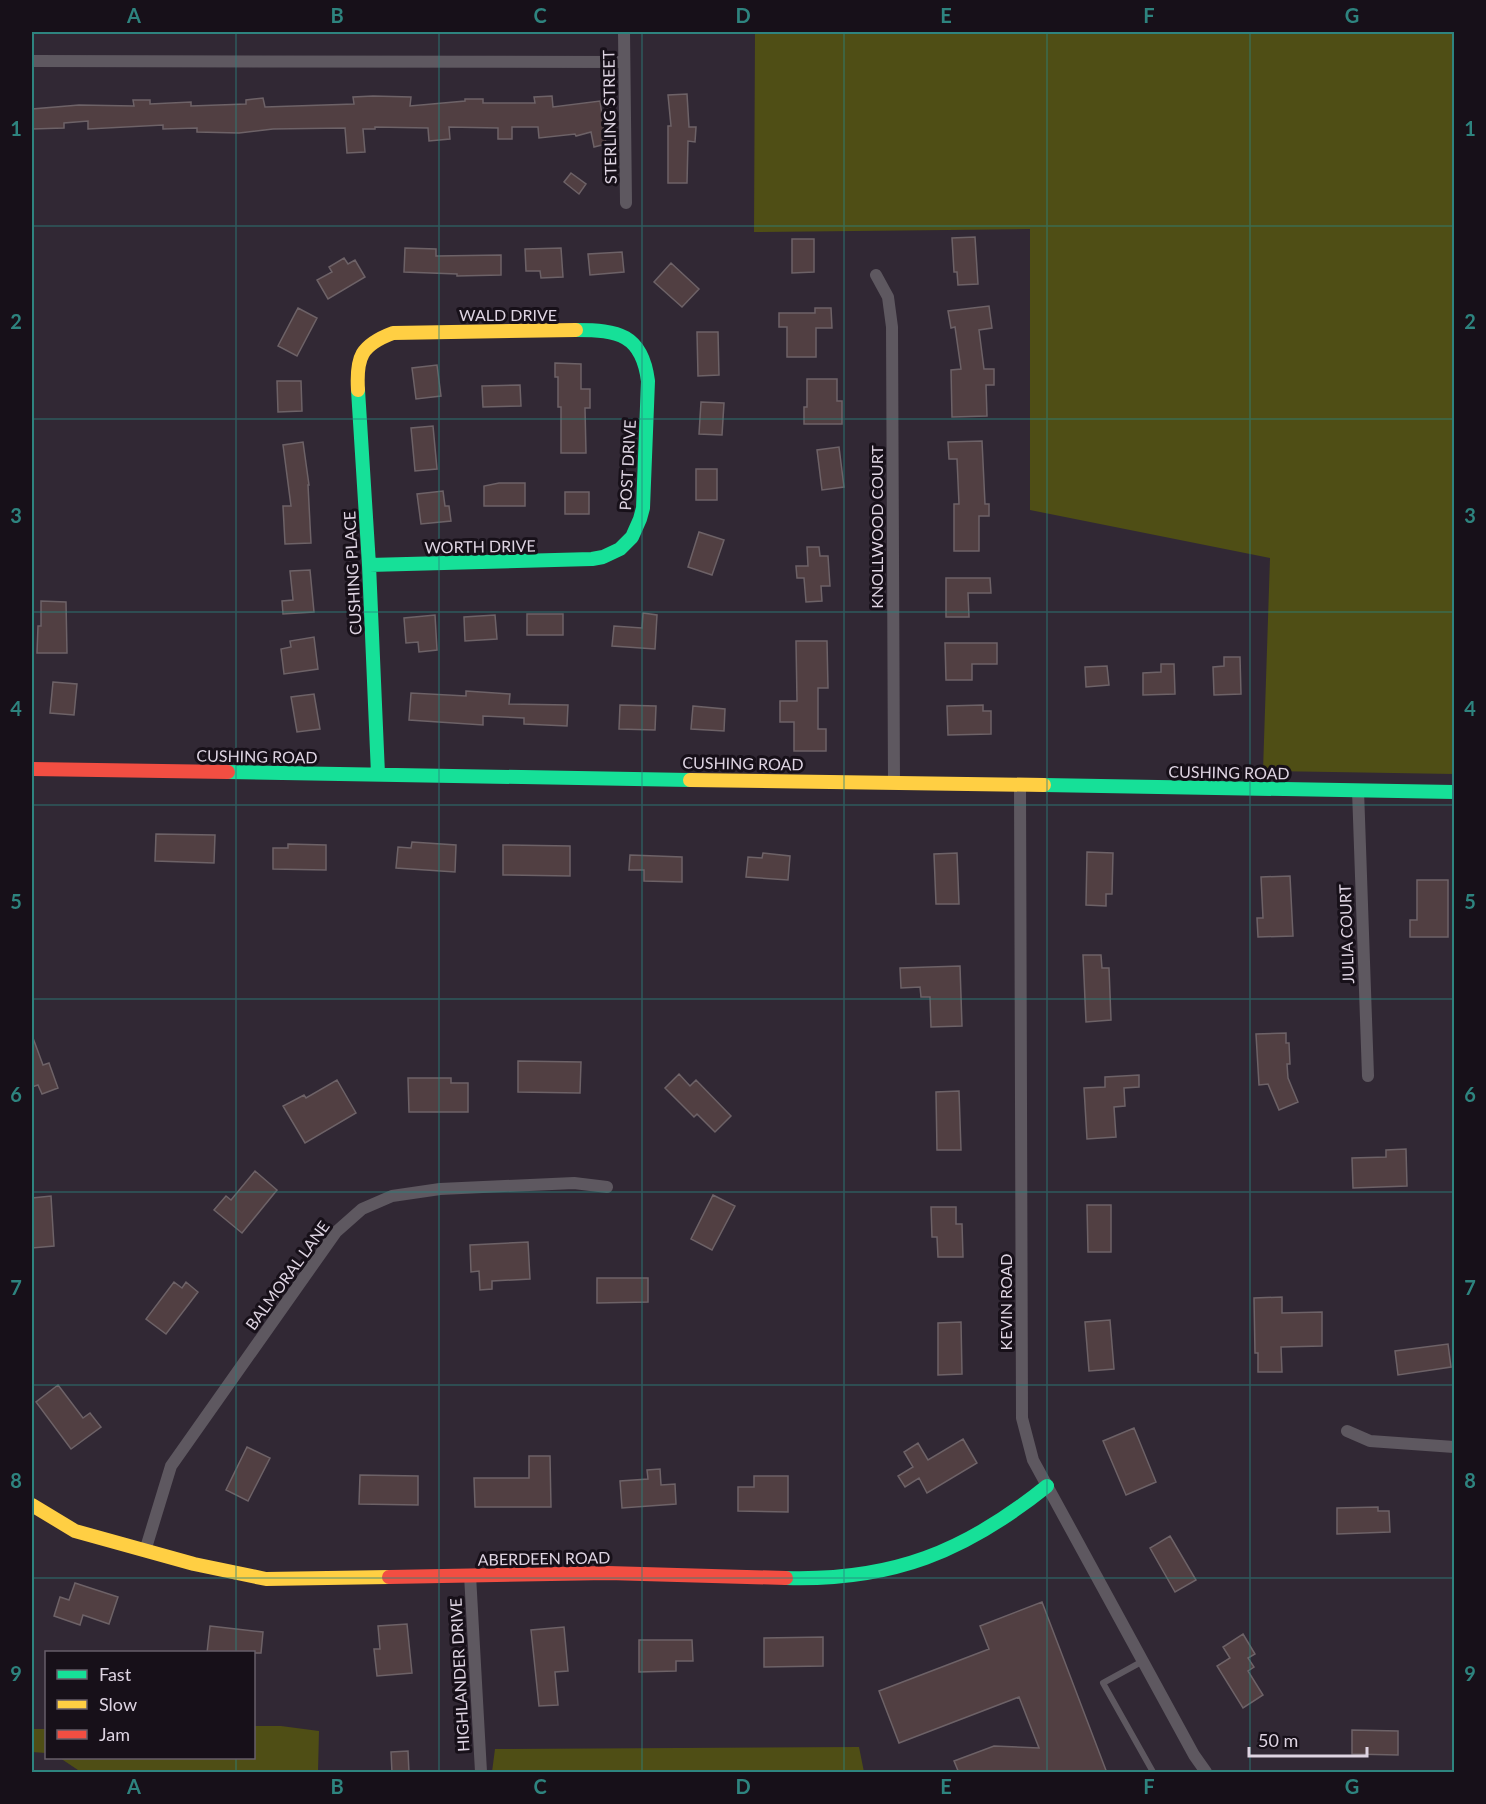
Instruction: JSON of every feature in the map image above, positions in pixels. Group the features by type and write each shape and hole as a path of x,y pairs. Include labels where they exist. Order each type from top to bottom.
{"street":[{"name":"STERLING STREET","path":"624,32 626,202"},
{"path":"32,61 624,62"},
{"name":"KNOLLWOOD COURT","path":"876,275 888,297 892,327 894,783"},
{"name":"WALD DRIVE","path":"357,369 362,351 370,343 393,333 604,330 618,333 631,340 640,350 646,363 648,381"},
{"name":"CUSHING PLACE","path":"357,369 369,565 378,774"},
{"name":"POST DRIVE","path":"592,560 613,554 623,548 639,527 643,508 648,381"},
{"name":"WORTH DRIVE","path":"369,565 592,560"},
{"name":"CUSHING ROAD","path":"32,769 1455,792"},
{"name":"KEVIN ROAD","path":"1020,785 1022,1418 1033,1460 1206,1773"},
{"name":"JULIA COURT","path":"1358,790 1368,1076"},
{"name":"BALMORAL LANE","path":"145,1551 171,1466 336,1232 362,1209 392,1196 440,1189 574,1183 607,1187"},
{"path":"1347,1431 1370,1441 1455,1447"},
{"name":"ABERDEEN ROAD","path":"32,1504 75,1531 194,1564 266,1579 608,1573 823,1579 858,1576 905,1566 960,1546 1010,1515 1047,1486"},
{"name":"HIGHLANDER DRIVE","path":"470,1575 481,1773"}],"lane":[{"path":"1143,1661 1103,1683 1153,1773"}],"shaded area":[{"path":"755,32 1454,32 1454,774 1263,771 1270,558 1030,510 1030,229 754,232"},
{"path":"255,1726 281,1726 319,1731 318,1772 81,1772 62,1759 255,1759"},
{"path":"32,1729 45,1729 45,1753 32,1752"},
{"path":"859,1747 864,1772 492,1772 495,1749"}],"building":[{"path":"687,94 689,127 696,127 695,142 688,141 687,183 668,183 668,126 671,126 668,95"},
{"path":"552,96 553,107 600,101 606,144 594,147 591,132 576,136 575,134 539,138 538,127 512,127 512,139 498,139 498,128 449,127 450,139 429,141 428,128 375,127 375,129 363,129 365,152 347,153 345,128 273,129 239,133 197,132 197,128 163,129 163,125 88,129 88,121 64,123 64,128 32,129 32,109 79,105 134,106 133,100 150,100 150,104 191,102 191,106 246,104 246,100 263,98 265,107 354,104 353,97 411,97 410,106 465,101 465,99 483,99 483,103 535,103 534,97"},
{"path":"571,173 586,184 579,194 564,182"},
{"path":"975,237 978,284 958,285 957,272 954,272 952,238"},
{"path":"792,239 814,239 814,272 792,273"},
{"path":"405,248 436,249 436,256 501,255 501,275 457,276 457,274 404,272"},
{"path":"561,248 563,277 541,278 540,271 526,271 525,249"},
{"path":"622,252 624,272 590,275 588,254"},
{"path":"344,258 348,264 355,260 365,277 328,299 317,280 332,272 329,267"},
{"path":"671,263 699,289 682,307 654,282"},
{"path":"989,306 992,328 979,330 984,369 994,369 994,385 986,385 987,416 952,417 951,370 961,369 955,327 951,328 948,311"},
{"path":"298,308 317,318 297,356 278,346"},
{"path":"815,308 831,308 832,328 816,328 816,357 787,357 787,327 779,327 779,313 815,313"},
{"path":"697,332 718,332 719,375 698,376"},
{"path":"555,363 581,364 581,389 590,389 590,408 585,408 586,453 561,453 561,407 558,407 558,377 555,377"},
{"path":"437,365 441,396 416,399 412,368"},
{"path":"807,379 837,379 837,401 842,401 842,424 804,424 804,407 807,407"},
{"path":"277,381 301,381 302,411 278,412"},
{"path":"520,385 521,406 483,407 482,386"},
{"path":"701,402 724,403 722,435 699,434"},
{"path":"433,426 437,469 415,471 411,428"},
{"path":"982,441 985,504 989,504 989,516 979,516 979,551 954,551 954,504 959,504 957,459 949,459 948,442"},
{"path":"303,442 309,485 311,543 285,544 283,506 291,506 283,445"},
{"path":"839,447 844,487 822,490 817,450"},
{"path":"696,469 717,469 717,500 696,500"},
{"path":"499,483 525,483 525,506 484,506 484,486"},
{"path":"443,491 445,506 449,506 451,521 421,524 417,494"},
{"path":"565,492 589,492 589,514 565,514"},
{"path":"699,532 724,540 712,575 688,567"},
{"path":"807,547 819,547 820,556 828,556 830,586 821,586 822,601 806,602 804,578 797,578 796,566 808,566"},
{"path":"310,570 314,612 283,614 282,601 293,600 290,571"},
{"path":"946,578 990,578 991,593 968,593 969,617 946,617"},
{"path":"41,601 66,602 67,653 37,653 38,626 41,626"},
{"path":"643,613 657,615 655,649 612,646 614,626 642,628"},
{"path":"527,614 563,614 563,635 527,635"},
{"path":"435,615 437,650 419,652 418,642 406,643 404,618"},
{"path":"495,615 497,639 465,641 464,617"},
{"path":"314,637 318,669 284,674 281,649 291,647 290,641"},
{"path":"796,641 827,641 828,688 818,688 818,729 826,729 826,751 794,751 794,722 780,722 780,701 797,701"},
{"path":"945,643 997,643 997,664 972,664 972,680 946,680"},
{"path":"1224,657 1240,657 1241,694 1214,695 1213,667 1224,666"},
{"path":"1161,664 1174,664 1175,694 1143,695 1143,673 1161,672"},
{"path":"1107,666 1109,685 1086,687 1085,667"},
{"path":"53,682 77,684 74,715 50,713"},
{"path":"466,691 510,694 509,704 568,705 567,726 524,724 524,718 483,716 483,725 409,720 411,693 466,696"},
{"path":"314,694 320,729 297,732 291,697"},
{"path":"620,705 656,706 655,730 619,729"},
{"path":"983,705 983,711 991,711 991,734 948,735 947,706"},
{"path":"693,706 725,709 724,731 691,729"},
{"path":"156,834 215,835 214,863 155,861"},
{"path":"412,842 456,845 455,872 396,868 398,847 411,848"},
{"path":"288,844 326,845 326,870 273,869 273,848 288,848"},
{"path":"503,845 570,846 570,876 503,875"},
{"path":"1087,852 1113,853 1112,894 1106,894 1106,906 1086,905"},
{"path":"763,853 790,856 788,880 746,877 748,857 762,858"},
{"path":"957,853 959,904 936,904 934,854"},
{"path":"630,855 682,857 682,882 644,881 644,870 629,870"},
{"path":"1290,876 1293,936 1258,937 1257,918 1263,918 1261,877"},
{"path":"1417,880 1448,880 1448,937 1410,937 1410,920 1417,920"},
{"path":"1083,955 1101,955 1102,968 1109,968 1111,1020 1086,1022"},
{"path":"960,966 962,1026 931,1027 930,997 921,997 920,987 901,988 900,968"},
{"path":"1286,1033 1290,1064 1287,1064 1288,1078 1298,1102 1279,1110 1268,1084 1259,1085 1256,1034"},
{"path":"32,1038 43,1065 49,1063 58,1088 42,1094 38,1085 32,1087"},
{"path":"518,1061 581,1062 580,1093 518,1092"},
{"path":"679,1074 690,1086 696,1080 731,1116 715,1132 697,1114 694,1117 665,1088"},
{"path":"1139,1075 1139,1087 1124,1088 1125,1106 1114,1107 1116,1137 1087,1139 1084,1088 1105,1087 1105,1077"},
{"path":"408,1078 451,1078 451,1083 468,1083 468,1112 409,1112"},
{"path":"337,1080 356,1113 305,1143 283,1106 304,1095 306,1098"},
{"path":"959,1091 961,1150 937,1150 936,1092"},
{"path":"1406,1149 1407,1186 1353,1188 1352,1158 1386,1157 1386,1150"},
{"path":"255,1171 277,1190 242,1233 214,1210 226,1196 231,1200"},
{"path":"713,1195 735,1206 712,1250 691,1239"},
{"path":"51,1196 54,1246 32,1248 32,1198"},
{"path":"1087,1205 1111,1205 1111,1252 1088,1252"},
{"path":"931,1207 956,1207 956,1224 962,1224 963,1257 938,1257 937,1237 932,1237"},
{"path":"528,1242 530,1279 492,1281 492,1289 480,1290 479,1271 471,1272 470,1245"},
{"path":"597,1278 648,1278 648,1302 597,1303"},
{"path":"174,1282 182,1288 186,1282 198,1292 166,1334 146,1319"},
{"path":"1282,1297 1282,1313 1322,1312 1322,1346 1281,1347 1282,1372 1258,1372 1258,1353 1255,1353 1254,1298"},
{"path":"1110,1320 1114,1369 1089,1371 1085,1322"},
{"path":"961,1322 962,1374 938,1375 938,1323"},
{"path":"1448,1344 1451,1367 1398,1375 1395,1351"},
{"path":"58,1385 83,1418 90,1413 101,1427 71,1449 36,1402"},
{"path":"1134,1428 1156,1482 1126,1495 1103,1441"},
{"path":"963,1439 977,1463 927,1493 919,1478 905,1487 898,1476 913,1467 904,1452 918,1443 928,1460"},
{"path":"247,1447 270,1458 248,1501 226,1490"},
{"path":"529,1456 550,1456 551,1507 475,1507 474,1478 529,1478"},
{"path":"660,1469 661,1485 675,1484 676,1504 622,1508 620,1481 648,1479 647,1470"},
{"path":"360,1475 418,1476 418,1505 359,1504"},
{"path":"754,1476 788,1476 788,1512 738,1511 738,1487 754,1487"},
{"path":"1378,1507 1378,1511 1389,1511 1390,1532 1337,1534 1337,1508"},
{"path":"1170,1536 1196,1580 1175,1592 1150,1548"},
{"path":"75,1583 118,1597 109,1624 83,1615 80,1625 54,1616 60,1597 69,1600"},
{"path":"1042,1602 1107,1773 959,1773 954,1761 994,1746 1039,1748 1019,1697 899,1743 879,1691 989,1649 980,1626"},
{"path":"407,1624 412,1673 377,1676 374,1649 380,1649 378,1626"},
{"path":"210,1626 263,1632 261,1653 207,1651"},
{"path":"564,1627 568,1671 555,1672 558,1705 539,1706 531,1630"},
{"path":"1243,1634 1255,1654 1248,1658 1254,1667 1248,1671 1263,1695 1243,1708 1217,1666 1230,1658 1223,1647"},
{"path":"823,1637 823,1666 764,1667 764,1638"},
{"path":"639,1640 692,1640 693,1661 676,1661 676,1671 639,1672"},
{"path":"1352,1730 1398,1731 1398,1755 1352,1754"},
{"path":"408,1751 409,1773 392,1773 391,1752"}],"traffic: fast":[{"path":"369,565 592,559 603,557 620,549 632,537 643,508 648,381 645,365 634,344 626,338 604,331 576,330"},
{"path":"358,390 369,565 378,774"},
{"path":"228,772 690,780"},
{"path":"1044,785 1454,792"},
{"path":"786,1578 824,1578 860,1574 894,1568 926,1558 987,1529 1047,1486"}],"traffic: slow":[{"path":"358,390 358,369 363,354 374,342 393,333 576,330"},
{"path":"690,780 1044,785"},
{"path":"32,1505 75,1531 194,1564 266,1579 389,1577"}],"traffic: jam":[{"path":"32,769 228,772"},
{"path":"389,1577 608,1573 786,1578"}]}
